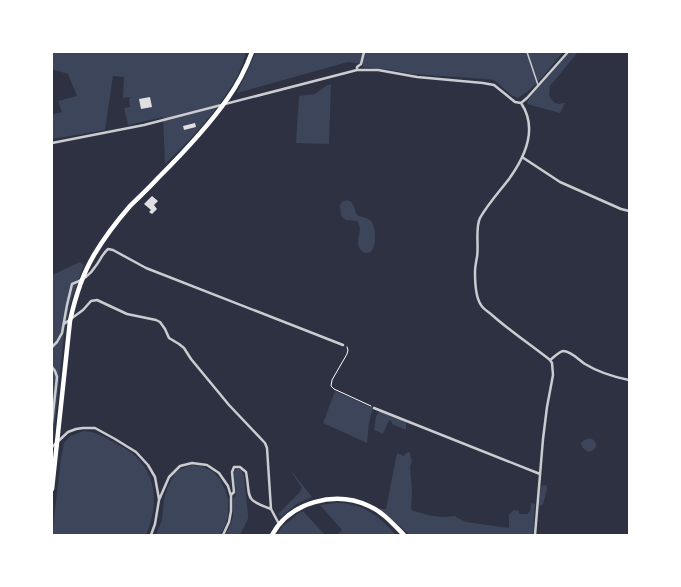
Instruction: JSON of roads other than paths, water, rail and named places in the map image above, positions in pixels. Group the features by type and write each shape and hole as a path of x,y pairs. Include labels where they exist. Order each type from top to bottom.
{"main road":[{"path":"52,488 70,321 82,280 93,256 104,239 130,207 207,126 229,97 252,52"},
{"path":"272,535 279,524 299,508 322,500 332,499 345,499 369,506 386,516 404,535"}],"street":[{"path":"357,70 357,67 361,64 364,52"},
{"path":"52,143 144,125 357,70 378,70 417,77 494,85 515,102 521,103 568,52"},
{"path":"521,103 528,120 529,133 527,145 510,178 487,206 479,220 478,250 475,272 477,294 481,305 492,316 552,363 553,375 540,474 535,535"},
{"path":"522,157 560,182 621,209 629,211"},
{"path":"52,347 62,333 72,284 78,282 89,274 108,249 113,250 146,268 343,345"},
{"path":"63,324 83,310 91,301 97,300 127,314 160,322 169,338 184,348 191,359 229,405 265,443 267,448 271,510 279,524"},
{"path":"550,360 558,353 563,351 569,352 586,364 602,372 629,380"},
{"path":"52,367 57,377 52,423"},
{"path":"374,408 540,474"},
{"path":"52,447 68,432 76,429 95,428 136,452 148,465 155,477 159,500"},
{"path":"151,535 155,524 159,500 169,477 180,466 192,463 207,465 219,473 228,486 231,496 231,511 229,522 223,535"},
{"path":"231,496 234,492 232,472 234,468 240,467 246,472 250,498 258,505 271,510"}],"lane":[{"path":"527,52 538,85"}]}
